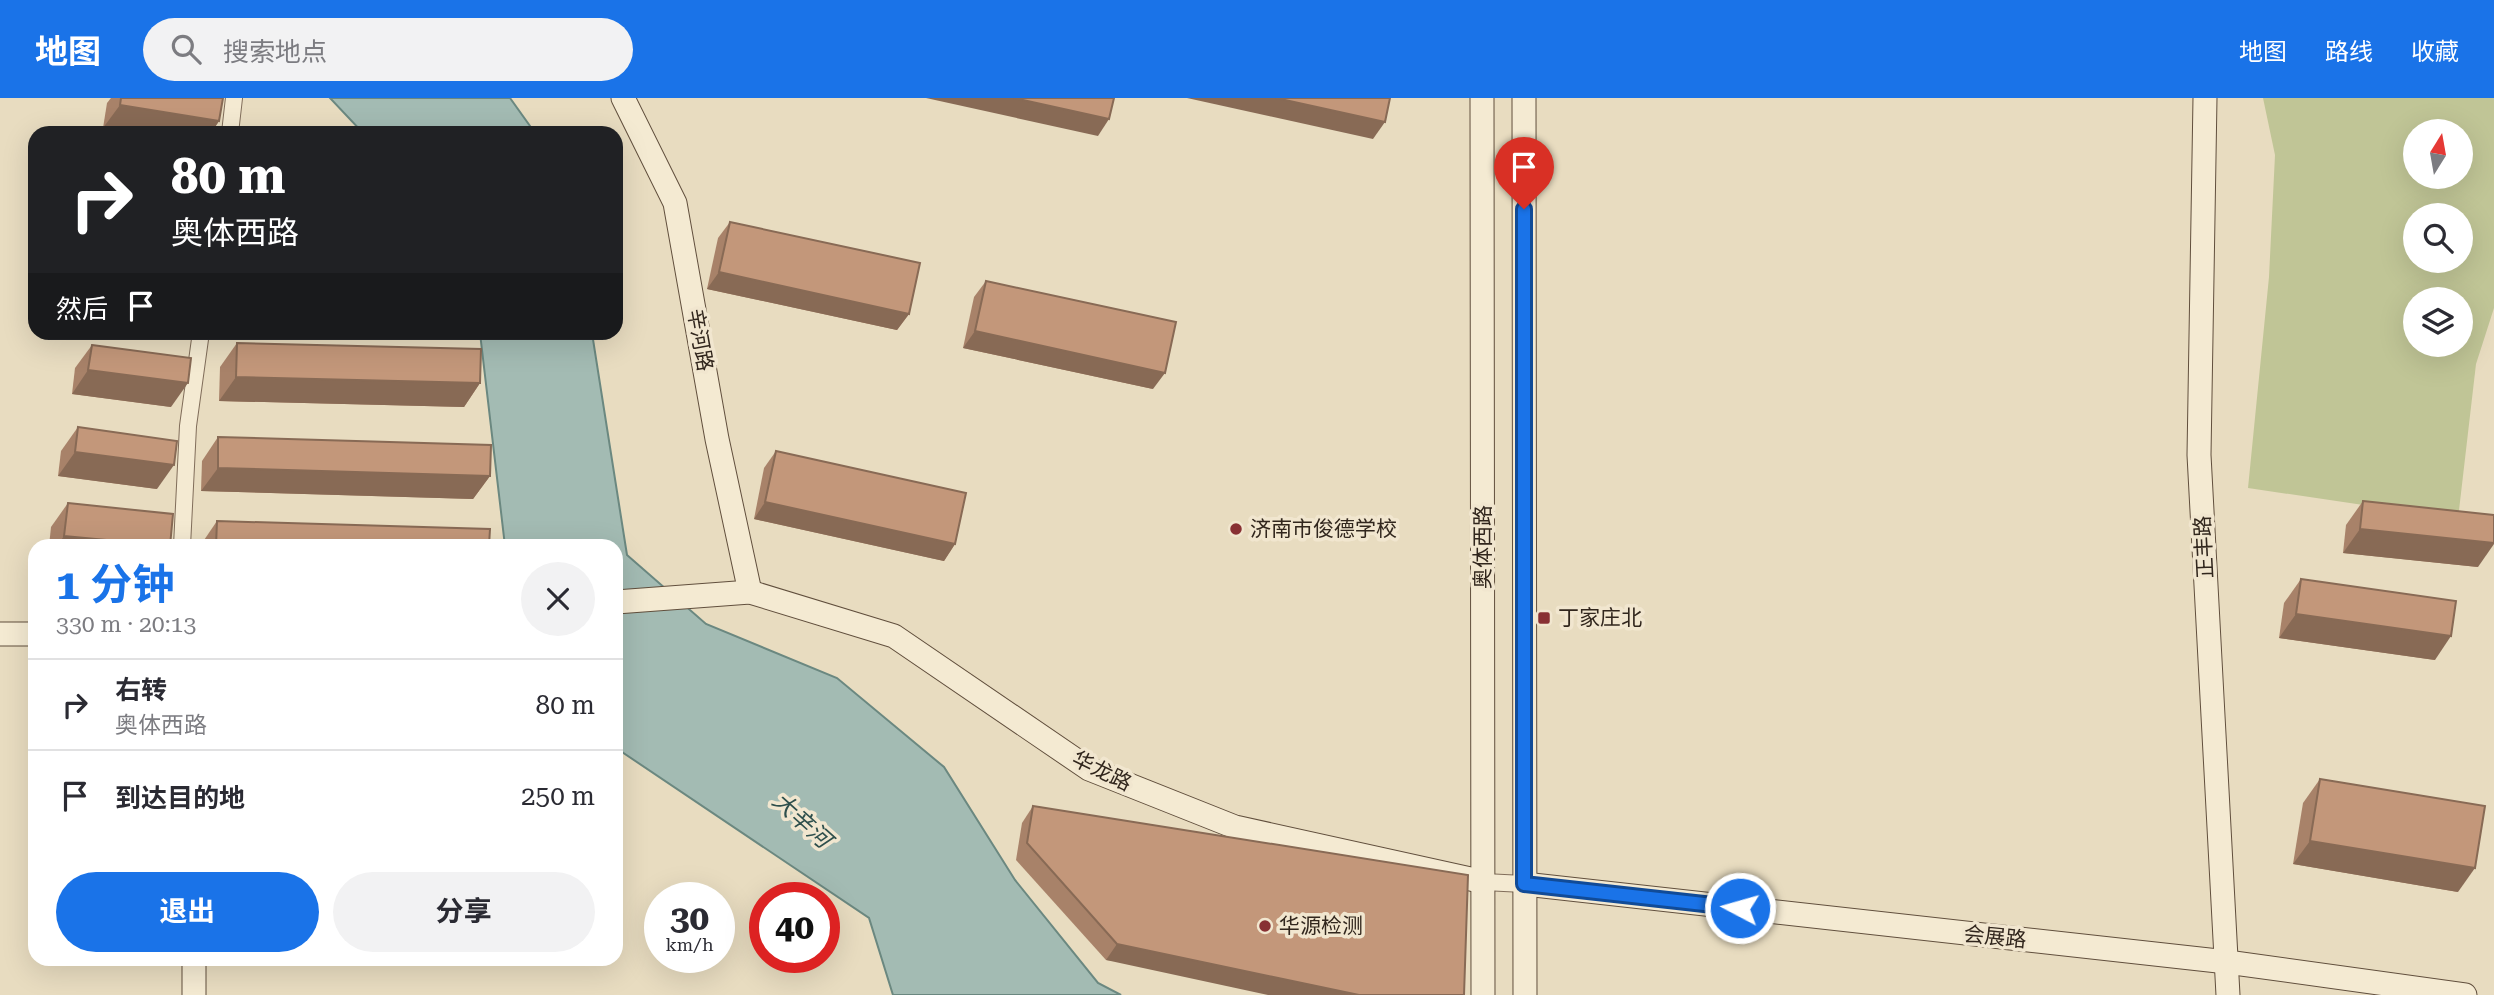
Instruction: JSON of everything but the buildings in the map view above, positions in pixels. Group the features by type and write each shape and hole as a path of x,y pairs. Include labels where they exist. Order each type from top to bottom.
{"main road":[{"name":"辛河路","path":"623,98 675,203 717,439 750,592"},
{"name":"奥体西路","path":"1482,98 1483,995"},
{"name":"奥体西路","path":"1524,98 1525,995"},
{"name":"正丰路","path":"2205,98 2199,455 2228,995"},
{"path":"623,601 750,592"},
{"name":"华龙路","path":"750,592 894,636 1089,769 1223,823 1484,882"},
{"path":"0,634 28,634"},
{"name":"会展路","path":"1524,884 2227,962 2465,995"},
{"path":"194,966 194,995"}],"street":[{"path":"230,126 234,98"},
{"path":"182,539 188,426 200,340"},
{"path":"1484,882 1524,884"}],"green space":[{"path":"2263,98 2494,98 2494,308 2476,364 2458,519 2248,488 2269,277 2275,155"}],"water":[{"path":"330,98 510,98 530,126 356,126"},
{"name":"大辛河","path":"481,340 593,340 627,555 706,624 837,678 944,767 1015,880 1098,983 1121,995 893,995 869,918 840,899 840,882 815,882 623,753 623,539 504,539"}],"place":[{"name":"济南市俊德学校","path":"1236,529"},
{"name":"丁家庄北","path":"1544,618"},
{"name":"华源检测","path":"1265,926"}],"route":[{"path":"1524,209 1524,884 1740,908"}]}
